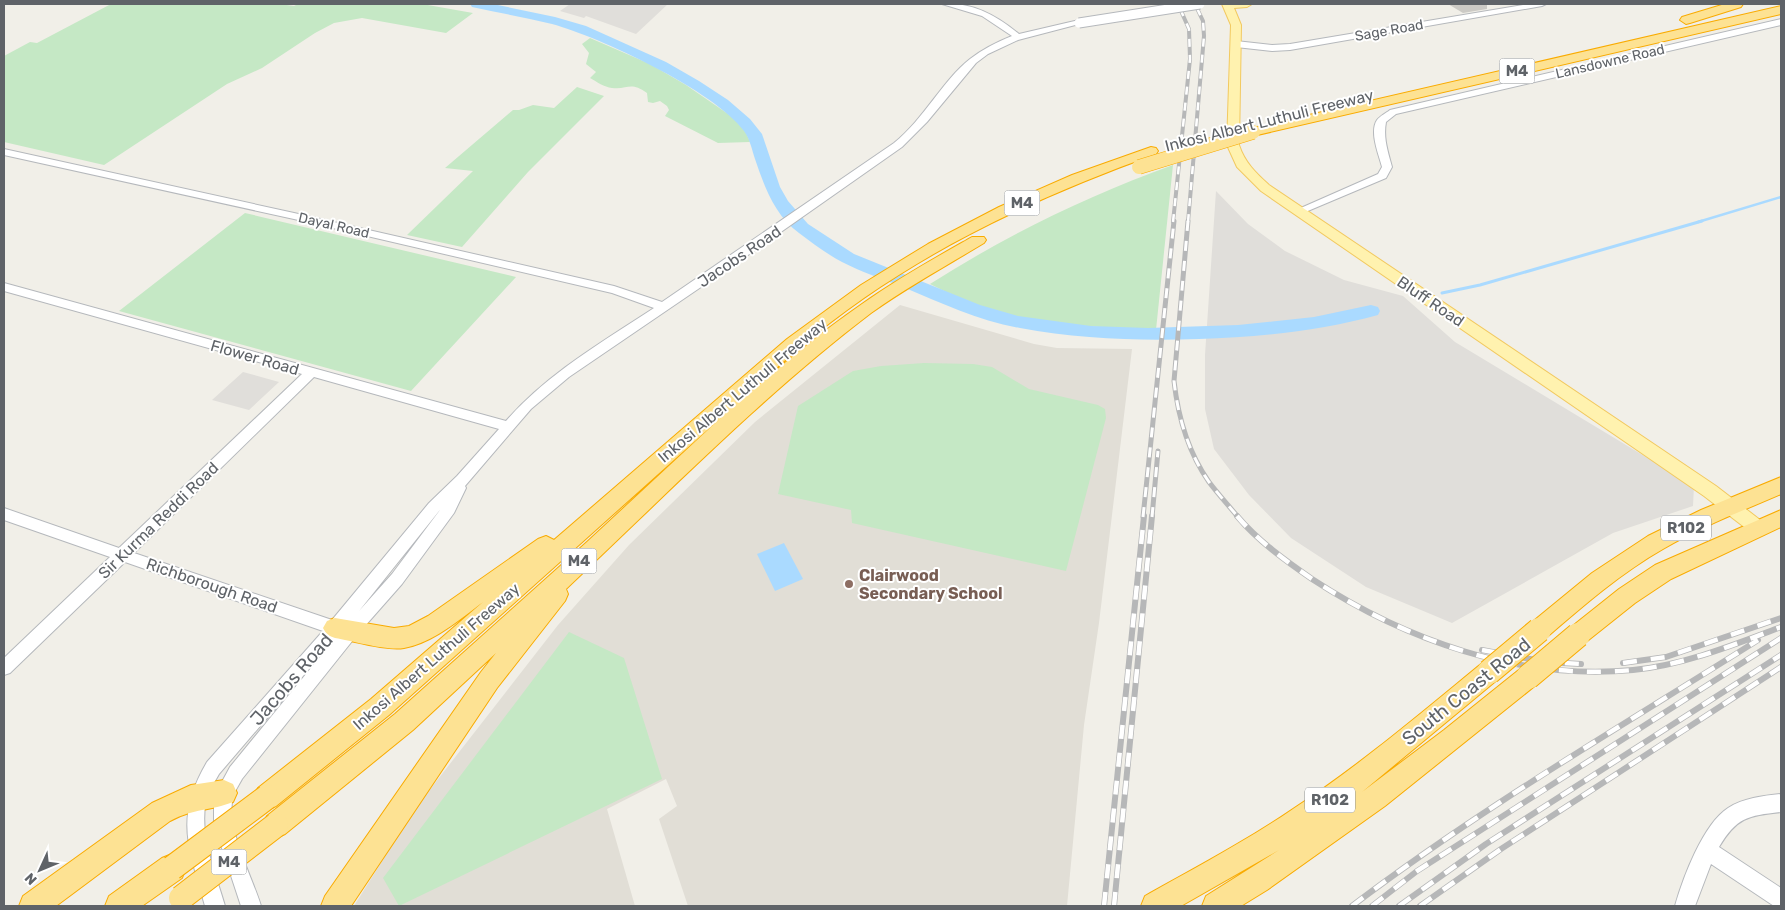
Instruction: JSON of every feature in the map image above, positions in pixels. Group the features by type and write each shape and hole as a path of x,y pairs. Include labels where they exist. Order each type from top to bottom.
{"highway":[{"path":"1668,27 1736,4"},
{"name":"Inkosi Albert Luthuli Freeway","path":"119,906 267,797 380,707 793,343 875,293 916,276 1008,223 1053,202 1140,167 1253,126 1765,4"},
{"name":"Inkosi Albert Luthuli Freeway","path":"175,902 276,825 404,722 595,548 737,414 810,352 900,268 1008,210 1104,168 1207,133 1253,126 1781,10"},
{"path":"343,629 394,638 414,635 436,623 483,590 641,475"},
{"name":"South Coast Road","path":"1155,906 1266,842 1363,775 1609,573 1640,551 1731,505 1781,485"},
{"name":"South Coast Road","path":"1216,906 1327,833 1452,741 1627,596 1663,572 1781,518"},
{"path":"335,906 489,680 595,548"},
{"path":"33,906 161,812 178,802 211,794"}],"main road":[{"path":"1228,5 1247,4"},
{"name":"Bluff Road","path":"1228,5 1236,26 1233,145 1236,156 1252,177 1299,212 1731,505 1758,528"}],"street":[{"path":"946,4 990,15 1018,37"},
{"name":"Jacobs Road","path":"251,906 223,824 222,809 211,794 213,768 343,629 397,580 449,509 462,480 526,406 564,374 870,167 902,142 974,60 1000,44 1018,37 1079,23 1200,4"},
{"name":"Sage Road","path":"1236,44 1272,48 1290,47 1542,4"},
{"name":"Lansdowne Road","path":"1299,212 1382,176 1387,167 1381,148 1381,121 1393,112 1781,22"},
{"name":"Dayal Road","path":"4,152 294,216 614,290 663,307"},
{"name":"Flower Road","path":"4,287 507,426"},
{"name":"Sir Kurma Reddi Road","path":"4,668 311,373"},
{"name":"Richborough Road","path":"4,514 343,629"},
{"name":"Jacobs Road","path":"215,906 195,818 211,794 236,773 332,656 343,629"},
{"path":"1685,906 1696,876 1723,824 1734,814 1750,808 1781,803"},
{"path":"1708,851 1781,899"}],"shaded area":[{"path":"570,4 668,4 636,34 586,16 584,18 560,11"},
{"path":"1216,191 1248,224 1285,251 1344,280 1403,296 1455,342 1694,486 1693,506 1613,533 1452,623 1366,587 1291,538 1249,495 1214,449 1205,409 1205,355"},
{"name":"Clairwood Secondary School","path":"900,305 1034,344 1057,348 1132,349 1099,623 1084,725 1067,906 688,906 659,819 677,806 666,779 607,809 635,906 354,906 414,810 558,625 629,545 755,422"},
{"path":"243,372 279,382 249,410 212,400"}],"green space":[{"path":"111,4 279,4 294,6 298,4 422,4 473,13 446,33 362,18 334,23 315,33 262,68 227,84 104,165 4,142 4,56 30,42 37,43"},
{"path":"590,38 650,64 686,85 734,118 745,130 750,142 718,143 665,116 669,110 667,106 660,101 648,102 647,93 641,89 637,87 609,87 590,78 596,72 586,64 589,53 582,44"},
{"path":"577,87 604,96 528,172 462,247 407,235 473,171 445,168 513,110 533,105 554,108"},
{"path":"1173,165 1156,330 1066,324 1022,317 979,306 930,284 988,249 1048,218 1079,203"},
{"path":"245,213 516,277 411,391 119,311"},
{"path":"924,363 973,364 992,367 1029,389 1098,405 1105,409 1106,418 1066,571 852,523 851,510 778,494 798,406 853,371 881,366"},
{"path":"569,632 624,658 662,779 399,906 383,878"}],"water":[{"path":"784,543 803,579 775,591 757,554"}],"building":[{"path":"1448,4 1487,4 1487,9 1463,13"}],"waterway":[{"path":"476,4 555,21 581,29 661,65 694,84 723,103 745,122 754,134 772,187 781,203 802,228 848,258 973,309 1018,322 1091,332 1148,334 1238,331 1314,323 1371,311"},
{"path":"1698,222 1781,197"},
{"path":"1442,293 1480,285 1702,221"}],"railway":[{"path":"1173,222 1190,59 1189,29 1178,4"},
{"path":"1188,222 1204,36 1203,21 1195,4"},
{"path":"1143,517 1174,221"},
{"path":"1188,221 1174,381 1176,394 1181,421 1195,459 1209,482 1238,517"},
{"path":"1152,517 1158,451"},
{"path":"1104,906 1144,516"},
{"path":"1114,906 1152,516"},
{"path":"1237,516 1254,534 1282,558 1348,601 1425,638 1465,652 1506,662 1548,669 1591,672 1633,670 1690,659 1781,627"},
{"path":"1623,663 1666,657 1781,618"},
{"path":"1372,906 1417,871 1781,638"},
{"path":"1352,906 1501,801 1758,640"},
{"path":"1482,650 1546,662 1581,664"},
{"path":"1399,906 1486,844 1781,655"},
{"path":"1420,906 1501,849 1781,667"}],"place":[{"name":"Clairwood Secondary School","path":"849,584"}]}
